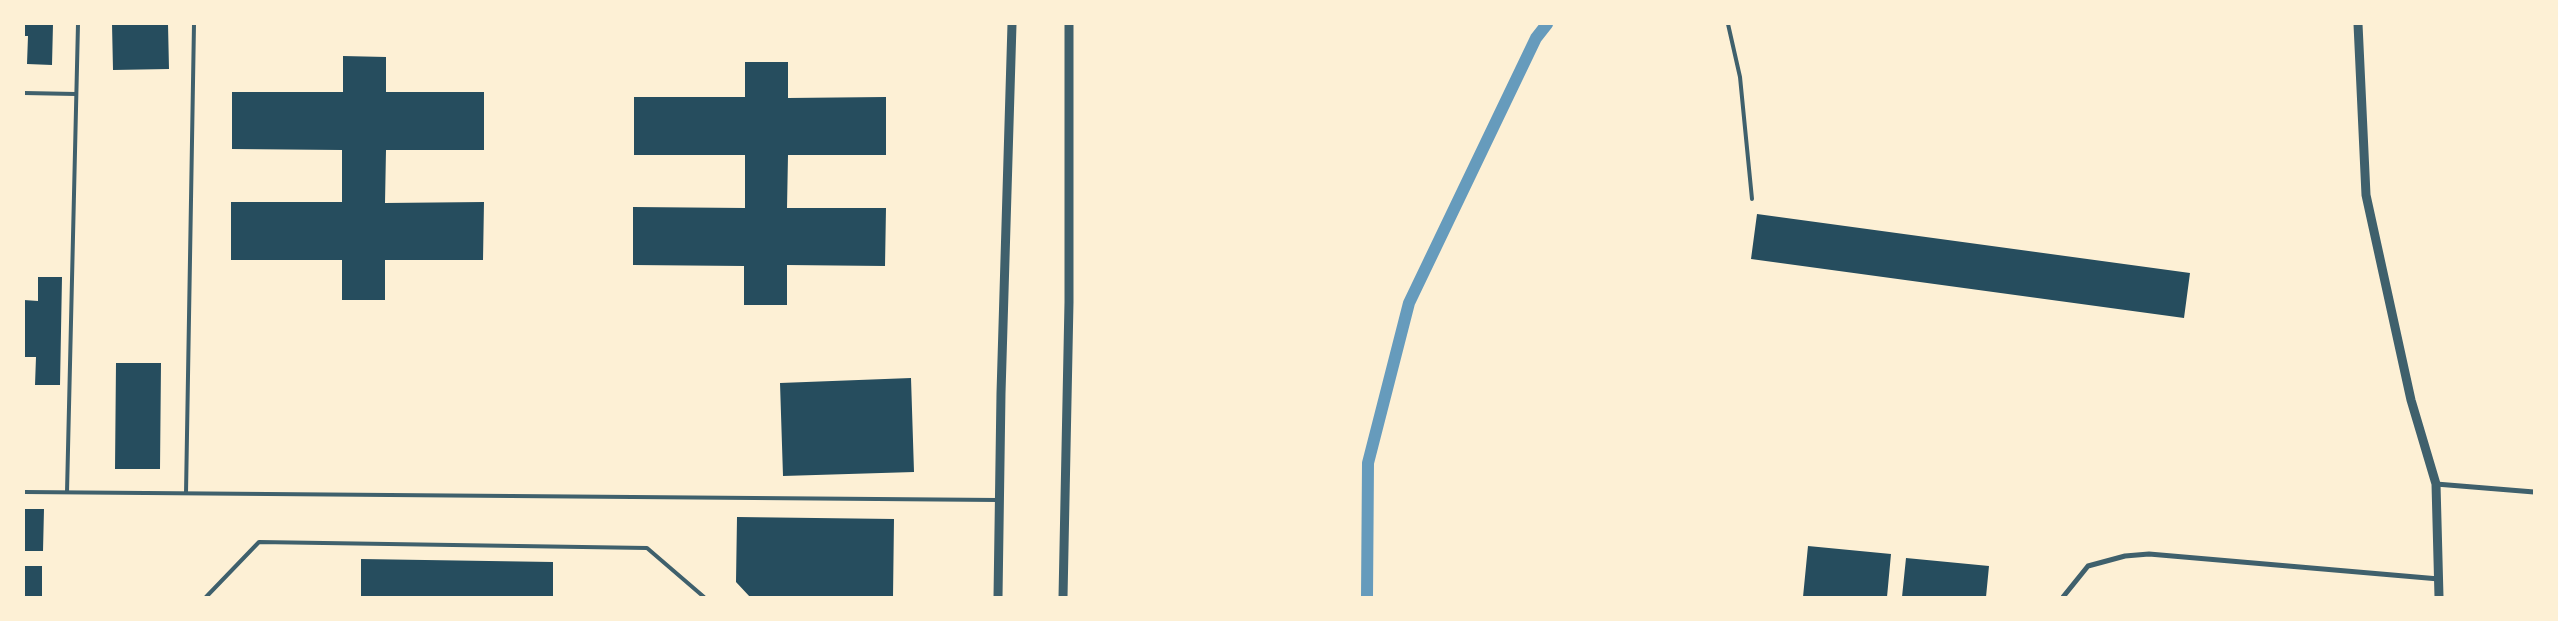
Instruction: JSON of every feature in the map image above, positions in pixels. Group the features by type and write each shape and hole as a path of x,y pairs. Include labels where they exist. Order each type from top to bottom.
{"street":[{"path":"998,597 1012,24"},
{"path":"1063,597 1070,302 1069,24"},
{"path":"2358,24 2366,195 2411,400 2436,484 2439,597"},
{"path":"2436,484 2534,492"},
{"path":"2063,597 2088,566 2125,556 2150,554 2439,579"}],"lane":[{"path":"66,492 78,24"},
{"path":"186,493 194,24"},
{"path":"1728,24 1740,77 1752,199"},
{"path":"24,92 76,94"},
{"path":"24,492 1001,500"},
{"path":"206,597 259,542 647,548 704,597"}],"building":[{"path":"24,24 53,24 52,65 27,64 28,36 24,36"},
{"path":"112,24 168,24 169,69 113,70"},
{"path":"343,56 386,57 386,92 484,92 484,150 386,150 385,203 484,202 483,260 385,260 385,300 342,300 342,260 231,260 231,202 342,202 342,150 232,149 232,92 343,92"},
{"path":"745,62 788,62 788,98 886,97 886,155 788,155 787,208 886,208 885,266 787,265 787,305 744,305 744,266 633,265 633,207 745,208 745,155 634,155 634,97 745,97"},
{"path":"1757,214 2190,273 2184,318 1751,259"},
{"path":"38,277 62,277 60,385 35,385 36,357 24,357 24,300 38,301"},
{"path":"116,363 161,363 160,469 115,469"},
{"path":"911,378 914,472 783,476 780,383"},
{"path":"24,509 44,509 43,551 24,551"},
{"path":"737,517 894,519 893,597 750,597 736,582"},
{"path":"1808,546 1891,554 1887,597 1803,597"},
{"path":"1906,558 1989,566 1986,597 1902,597"},
{"path":"361,559 553,562 553,597 361,597"},
{"path":"24,566 42,566 42,597 24,597"}],"waterway":[{"path":"1367,597 1368,463 1409,303 1536,38 1547,24"}]}
